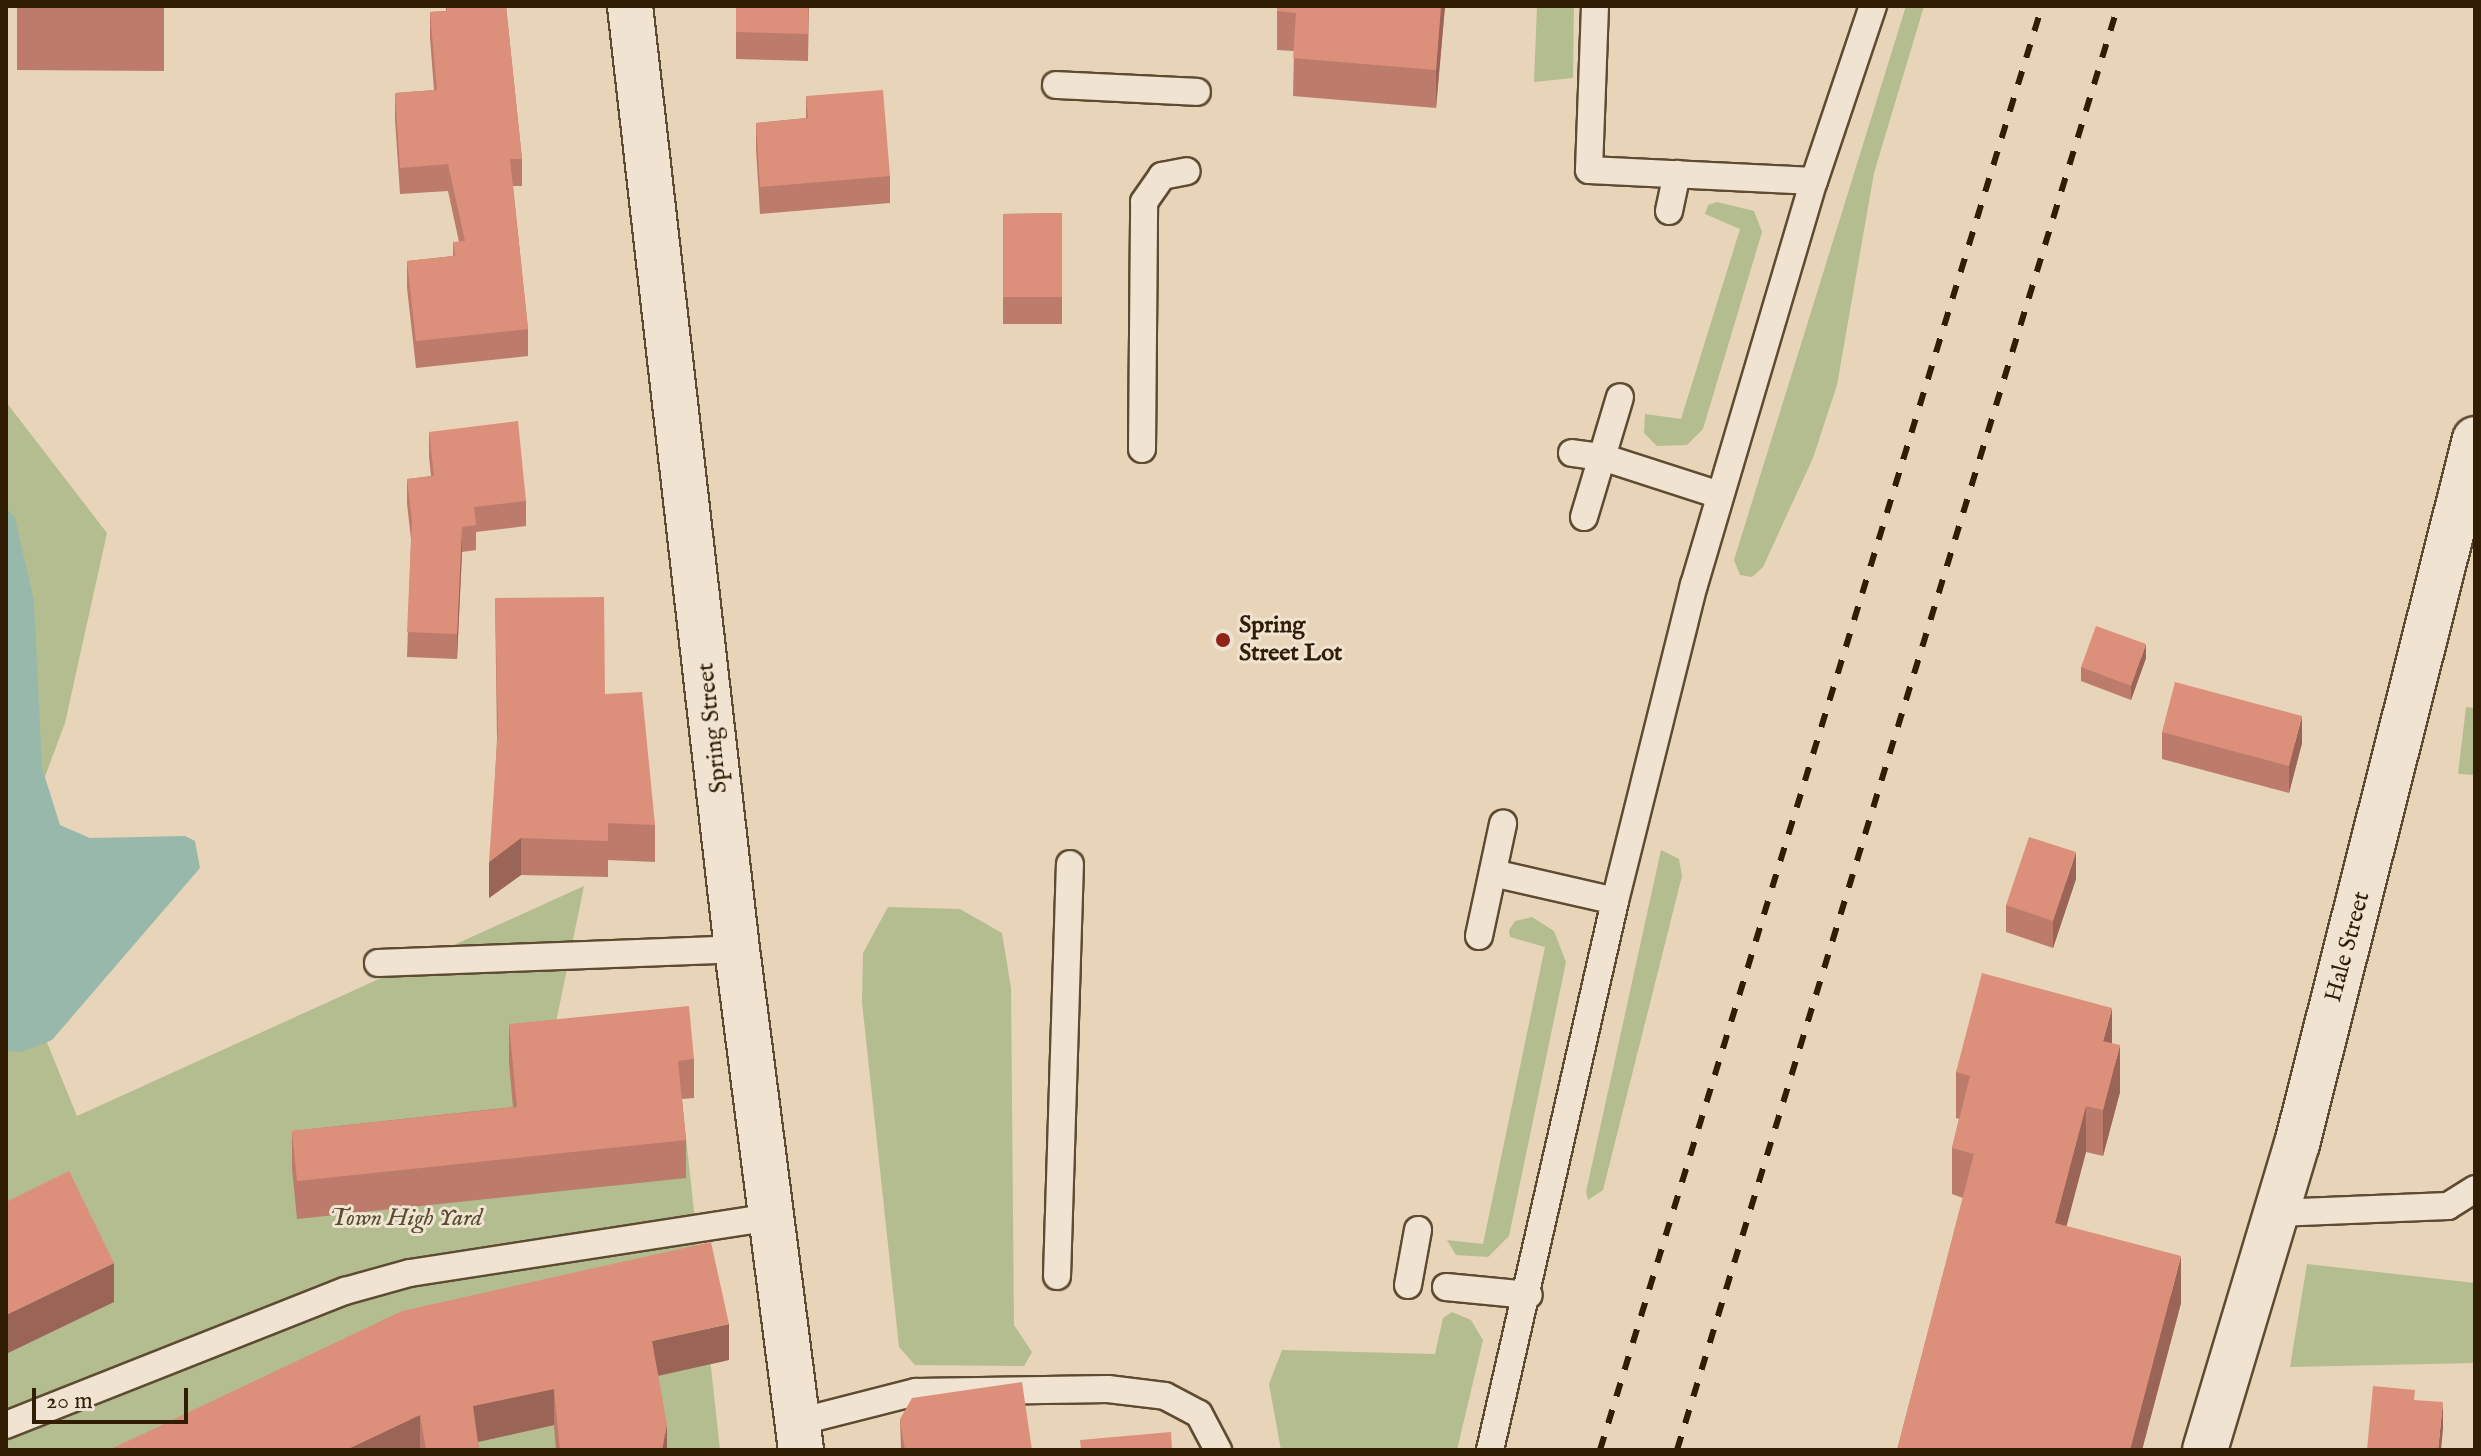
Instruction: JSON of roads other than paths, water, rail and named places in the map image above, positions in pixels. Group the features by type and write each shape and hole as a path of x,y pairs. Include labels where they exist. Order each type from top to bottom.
{"street":[{"name":"Spring Street","path":"630,6 737,949 799,1436"},
{"name":"Hale Street","path":"2205,1450 2276,1213 2370,869 2475,439"}],"lane":[{"path":"1595,6 1589,170 1814,181"},
{"path":"1490,1450 1529,1295 1615,901 1720,495 1814,181 1873,6"},
{"path":"1056,85 1197,92"},
{"path":"1142,449 1144,202 1162,176 1187,171"},
{"path":"1669,211 1677,174"},
{"path":"1584,517 1620,397"},
{"path":"1572,453 1602,457 1720,495"},
{"path":"1479,936 1503,824"},
{"path":"1057,1276 1070,864"},
{"path":"1493,873 1615,901"},
{"path":"378,963 737,949"},
{"path":"2276,1213 2448,1206 2475,1189"},
{"path":"6,1425 345,1291 410,1273 771,1217"},
{"path":"1408,1285 1418,1230"},
{"path":"1446,1287 1529,1295"},
{"path":"799,1436 916,1392 1108,1389 1165,1396 1199,1414 1218,1450"}],"railway":[{"path":"1600,1450 2042,6"},
{"path":"1677,1450 2118,6"}],"place":[{"name":"Spring Street Lot","path":"1223,640"}],"park label":[{"name":"Town High Yard","path":"406,1219"}]}
